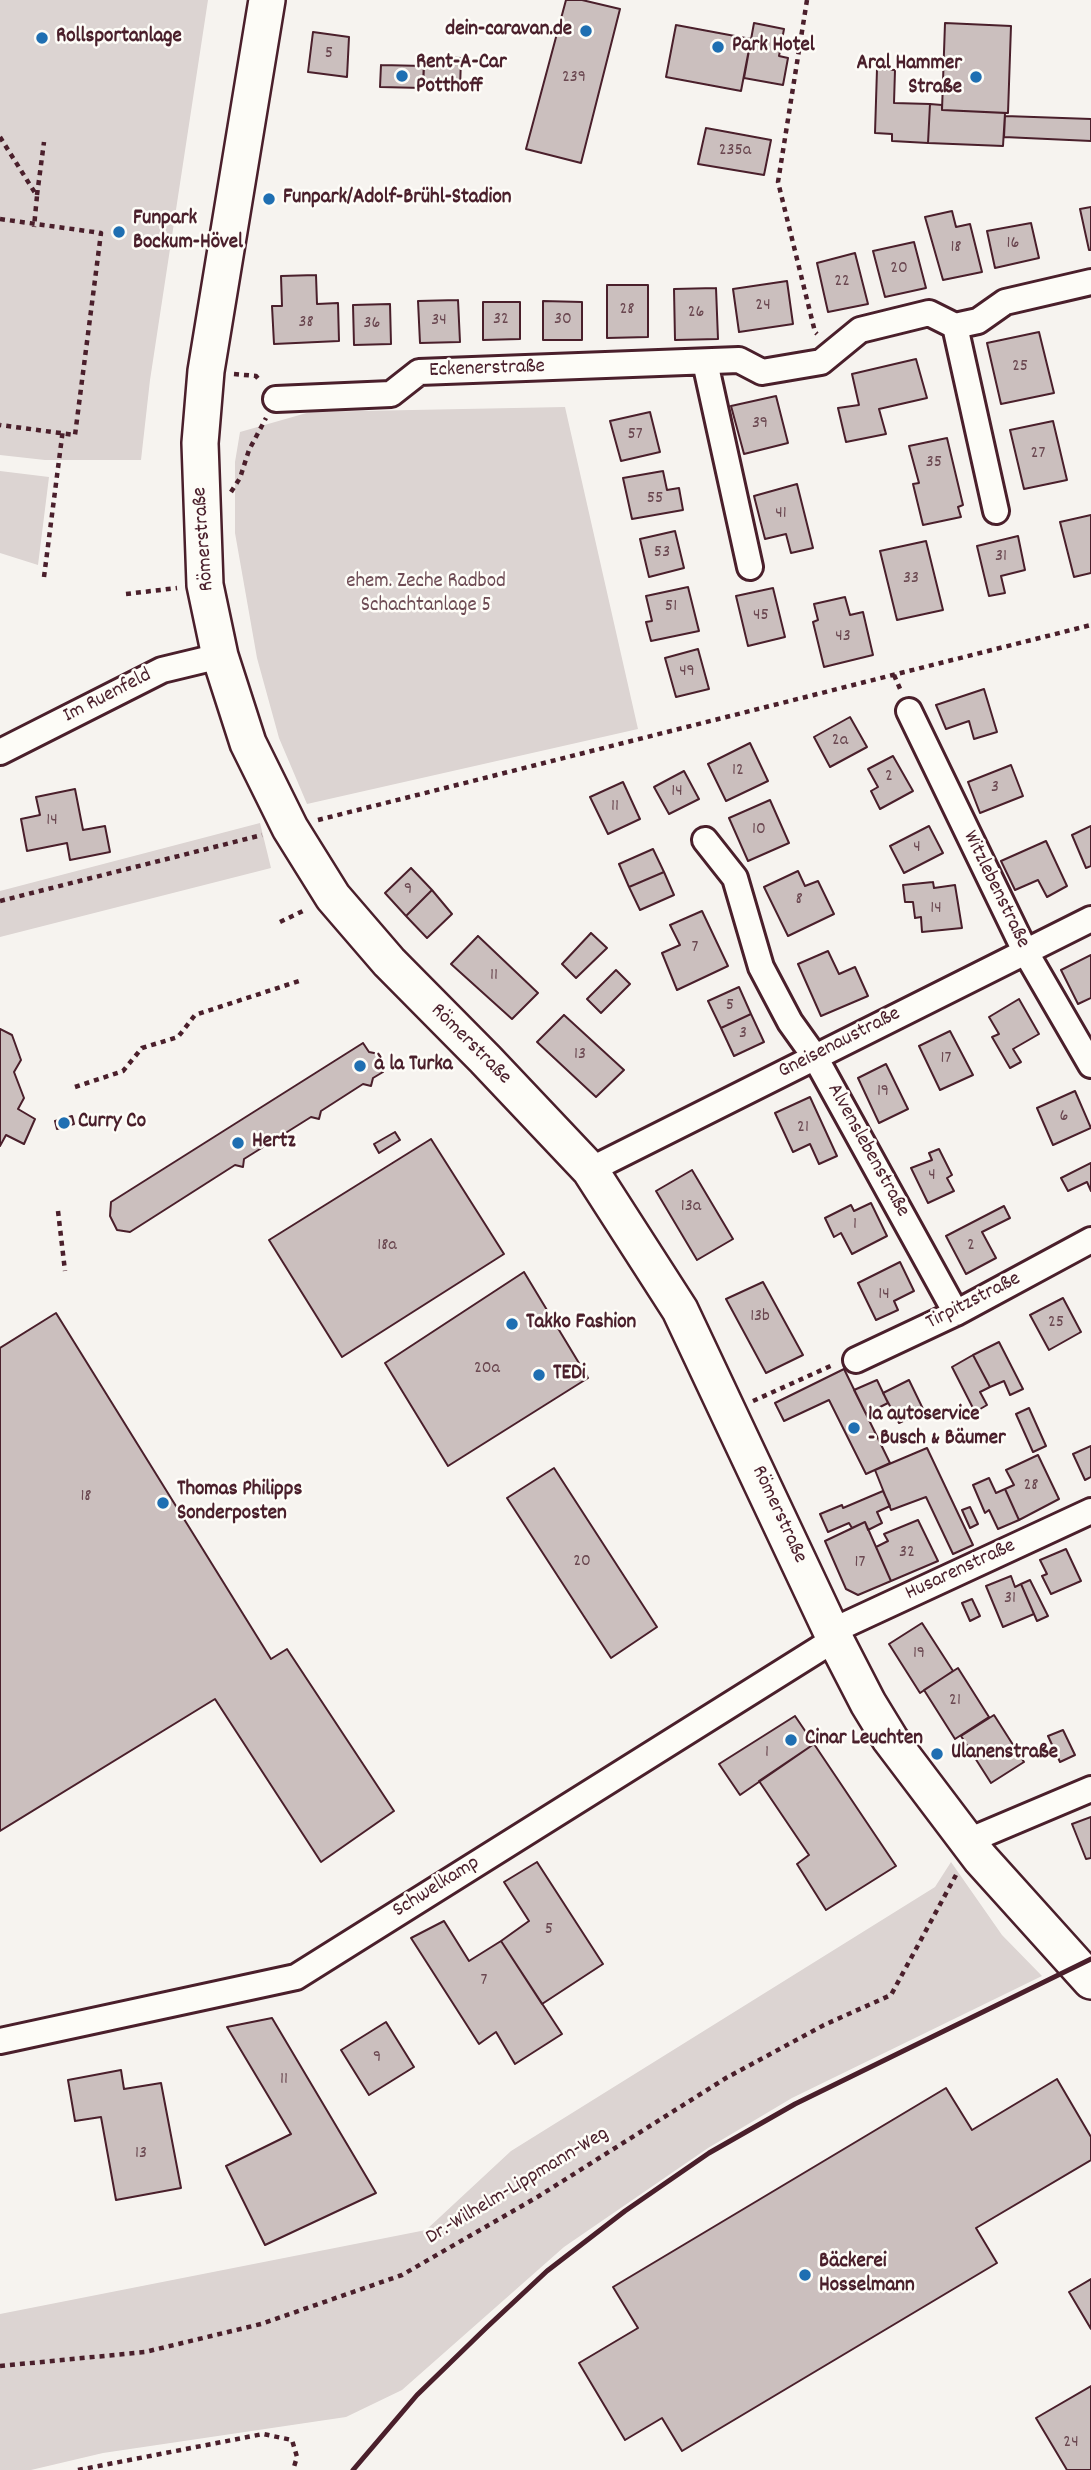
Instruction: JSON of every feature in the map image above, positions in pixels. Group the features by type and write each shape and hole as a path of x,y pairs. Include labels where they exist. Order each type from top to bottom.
{"main road":[{"name":"Römerstraße","path":"267,0 206,371 200,443 205,584 220,656 248,743 290,828 333,897 357,927 590,1170 680,1310 730,1411 833,1635 890,1739 963,1857 1031,1917 1091,1981"}],"street":[{"path":"996,511 955,326 978,321 1004,302 1091,282"},
{"name":"Eckenerstraße","path":"276,399 391,394 419,372 739,360 762,372 821,362 860,330 929,313 955,326"},
{"path":"705,362 750,566"},
{"name":"Im Ruenfeld","path":"0,752 162,670 220,656"},
{"name":"Witzlebenstraße","path":"909,711 1025,951 1091,1065"},
{"name":"Alvenslebenstraße","path":"705,840 735,878 761,967 790,1022 815,1057 956,1313"},
{"name":"Gneisenaustraße","path":"590,1170 1091,919"},
{"name":"Tirpitzstraße","path":"856,1360 956,1313 1091,1240"},
{"name":"Husarenstraße","path":"833,1635 1091,1511"},
{"name":"Schwelkamp","path":"0,2041 296,1977 833,1635"},
{"path":"963,1857 1091,1789"}],"path":[{"path":"807,0 778,182 815,332 839,346"},
{"path":"0,137 37,196"},
{"path":"34,226 44,142"},
{"path":"0,219 34,226 101,233 75,435 63,431 0,425"},
{"path":"230,374 256,376"},
{"path":"201,511 227,498 240,478 249,450 276,399"},
{"path":"44,577 63,431"},
{"path":"126,594 205,584"},
{"path":"0,901 1091,625"},
{"path":"75,1087 123,1071 142,1048 178,1037 195,1015 299,981"},
{"path":"58,1212 65,1271"},
{"path":"730,1411 841,1362 856,1360"},
{"name":"Dr.-Wilhelm-Lippmann-Weg","path":"0,2366 145,2352 261,2324 402,2275 539,2196 726,2078 824,2025 891,1995 963,1857"},
{"path":"78,2470 263,2434 292,2440 297,2457 293,2470"}],"green space":[{"name":"Funpark Bockum-Hövel","path":"0,0 208,0 150,380 141,460 45,460 0,455"},
{"name":"ehem. Zeche Radbod Schachtanlage 5","path":"565,407 638,729 307,804 279,738 257,658 235,533 235,462 240,432 310,412"},
{"path":"0,471 49,477 38,565 0,553"},
{"path":"260,823 271,868 0,937 0,891"},
{"path":"951,1862 1002,1935 1042,1976 792,2098 708,2148 564,2247 402,2390 346,2417 103,2453 31,2470 0,2470 0,2314 426,2230 511,2151 935,1887"}],"building":[{"path":"566,0 582,0 620,9 581,163 526,149"},
{"path":"754,23 784,29 779,56 788,58 783,85 744,78"},
{"name":"Aral Hammer Straße","path":"945,23 1011,26 1008,113 942,110"},
{"path":"676,25 751,39 741,91 666,77"},
{"path":"313,32 349,37 347,77 308,72"},
{"path":"424,57 461,58 460,89 423,88"},
{"name":"Rent-A-Car Potthoff","path":"381,65 424,66 423,88 380,87"},
{"path":"877,69 895,70 894,103 930,104 928,143 892,141 892,134 875,133"},
{"path":"930,104 942,105 942,110 1005,113 1003,146 928,143"},
{"path":"1005,116 1091,119 1091,141 1004,137"},
{"path":"706,128 771,140 764,175 698,164"},
{"path":"1091,207 1091,250 1089,250 1080,209"},
{"path":"952,211 956,227 970,224 982,272 943,280 925,217"},
{"path":"1031,223 1039,258 995,268 987,231"},
{"path":"914,242 926,288 885,297 873,251"},
{"path":"855,253 868,304 828,312 817,263"},
{"path":"316,275 317,304 338,303 339,341 274,344 272,306 282,306 281,276"},
{"path":"787,281 793,324 739,332 733,289"},
{"path":"607,285 648,285 648,337 607,338"},
{"path":"716,288 718,339 675,340 674,289"},
{"path":"458,300 460,342 420,343 418,301"},
{"path":"543,301 582,302 582,340 543,340"},
{"path":"483,302 520,302 520,339 483,340"},
{"path":"390,304 391,344 354,345 353,305"},
{"path":"1039,332 1054,393 1001,404 987,343"},
{"path":"916,359 927,398 879,409 886,434 846,442 838,408 859,405 852,374"},
{"path":"776,396 788,443 744,454 731,406"},
{"path":"650,412 660,452 621,461 610,421"},
{"path":"1053,421 1067,480 1024,489 1010,430"},
{"path":"947,438 963,505 958,507 961,517 923,525 913,484 919,483 909,446"},
{"path":"663,471 667,490 679,488 683,510 632,519 623,478"},
{"path":"797,484 813,548 791,553 786,534 765,539 754,496"},
{"path":"1091,515 1091,573 1074,577 1060,522"},
{"path":"675,531 684,568 649,577 640,539"},
{"path":"1018,536 1025,570 1001,576 1005,593 989,596 977,546"},
{"path":"926,541 943,610 897,620 880,551"},
{"path":"688,587 699,631 651,641 646,622 652,621 646,596"},
{"path":"773,588 785,637 748,646 736,596"},
{"path":"845,597 850,615 863,612 873,655 824,667 813,622 818,620 814,604"},
{"path":"698,649 709,689 676,697 665,658"},
{"path":"984,689 997,732 974,739 969,721 946,729 936,705"},
{"path":"850,717 867,747 830,767 814,737"},
{"path":"750,743 768,781 726,801 708,764"},
{"path":"893,756 913,791 880,809 871,791 878,787 868,769"},
{"path":"1011,765 1023,796 980,813 968,782"},
{"path":"684,771 699,799 669,814 654,787"},
{"path":"623,782 640,819 608,834 590,797"},
{"path":"75,789 83,830 105,826 110,852 70,860 67,843 27,851 21,819 40,815 36,797"},
{"path":"770,800 789,843 748,861 729,818"},
{"path":"929,826 943,853 904,873 890,846"},
{"path":"1091,826 1091,866 1086,868 1072,835"},
{"path":"1046,841 1067,886 1047,897 1038,880 1015,890 1001,861"},
{"path":"653,849 664,872 629,887 619,864"},
{"path":"411,868 432,890 406,916 385,893"},
{"path":"798,871 805,886 818,881 834,914 788,936 764,887"},
{"path":"664,872 674,895 640,910 629,887"},
{"path":"933,882 934,888 955,885 962,928 922,932 921,917 915,918 913,902 905,902 903,885"},
{"path":"432,890 452,914 427,938 406,916"},
{"path":"702,911 728,966 677,990 662,953 680,945 670,925"},
{"path":"591,933 607,948 576,978 562,964"},
{"path":"478,936 538,993 512,1019 451,964"},
{"path":"828,951 839,974 855,967 868,996 821,1016 798,964"},
{"path":"1091,955 1091,998 1078,1004 1061,970"},
{"path":"616,970 630,984 601,1013 587,999"},
{"path":"739,987 751,1014 721,1028 708,1001"},
{"path":"1019,999 1039,1034 1013,1049 1021,1062 1010,1068 992,1037 999,1034 989,1017"},
{"path":"751,1014 764,1042 734,1056 721,1028"},
{"path":"564,1015 624,1070 596,1097 537,1042"},
{"path":"0,1029 12,1035 21,1060 14,1072 24,1098 18,1109 35,1119 24,1144 6,1135 0,1146"},
{"path":"950,1031 973,1075 940,1090 919,1046"},
{"name":"Hertz","path":"363,1043 369,1052 379,1054 377,1063 383,1072 373,1078 371,1086 363,1084 321,1111 319,1119 311,1117 244,1159 243,1167 235,1165 130,1232 117,1230 110,1216 111,1202"},
{"path":"886,1064 908,1109 879,1123 858,1078"},
{"path":"1075,1091 1091,1128 1053,1145 1037,1108"},
{"path":"810,1097 837,1156 819,1164 810,1144 793,1152 775,1113"},
{"name":"Curry Co","path":"72,1116 74,1124 57,1129 55,1121"},
{"path":"395,1132 400,1140 379,1153 374,1144"},
{"path":"431,1139 504,1254 342,1357 269,1240"},
{"path":"939,1149 952,1175 947,1178 954,1191 928,1203 911,1168 932,1160 929,1153"},
{"path":"1091,1163 1091,1191 1087,1182 1068,1191 1061,1178"},
{"path":"692,1170 733,1239 697,1260 656,1191"},
{"path":"871,1203 887,1236 852,1254 841,1233 834,1237 825,1218 851,1205 854,1211"},
{"path":"1004,1206 1010,1218 982,1232 996,1258 966,1274 946,1236"},
{"path":"900,1262 914,1291 894,1301 898,1310 876,1320 858,1283"},
{"path":"524,1272 588,1378 448,1466 385,1363"},
{"path":"763,1282 803,1355 766,1373 726,1299"},
{"path":"1063,1298 1081,1332 1049,1350 1030,1315"},
{"path":"56,1313 271,1659 287,1649 394,1811 321,1862 215,1699 0,1831 0,1348"},
{"path":"999,1342 1023,1389 1010,1395 1004,1381 990,1387 973,1355"},
{"path":"973,1355 990,1387 980,1392 987,1405 975,1412 952,1367"},
{"path":"844,1369 890,1463 866,1474 829,1400 784,1421 775,1403"},
{"path":"877,1380 888,1403 866,1414 854,1390"},
{"path":"909,1380 924,1411 899,1423 883,1393"},
{"path":"1029,1408 1046,1446 1033,1452 1016,1414"},
{"path":"1091,1446 1091,1477 1085,1480 1073,1454"},
{"path":"927,1448 973,1545 953,1554 926,1497 891,1510 875,1470"},
{"path":"1038,1455 1059,1499 1019,1520 1005,1489 1014,1485 1006,1470"},
{"path":"554,1468 657,1627 611,1658 507,1498"},
{"path":"989,1478 996,1493 1005,1489 1019,1520 998,1529 989,1510 985,1513 973,1485"},
{"path":"883,1491 890,1506 877,1512 882,1523 868,1530 865,1522 852,1528 849,1523 828,1532 820,1514 842,1505 843,1508"},
{"path":"970,1507 978,1524 970,1528 962,1510"},
{"path":"918,1520 938,1561 891,1581 876,1547 888,1541 884,1534"},
{"path":"865,1522 891,1581 858,1595 846,1589 825,1541"},
{"path":"1066,1549 1081,1581 1051,1594 1042,1576 1047,1574 1040,1560"},
{"path":"1011,1576 1015,1587 1021,1584 1034,1614 1003,1627 986,1586"},
{"path":"1030,1580 1048,1616 1037,1621 1021,1584"},
{"path":"972,1599 980,1616 970,1621 962,1603"},
{"path":"922,1623 953,1671 920,1693 889,1644"},
{"path":"958,1668 989,1717 955,1739 924,1690"},
{"path":"994,1715 1024,1762 991,1783 961,1736"},
{"path":"795,1716 814,1744 740,1795 719,1764"},
{"path":"1063,1730 1075,1755 1060,1762 1048,1736"},
{"path":"814,1744 896,1866 826,1910 797,1864 809,1855 759,1781"},
{"path":"1091,1817 1091,1858 1086,1859 1072,1824"},
{"path":"537,1862 603,1964 542,2004 501,1941 529,1921 504,1882"},
{"path":"444,1921 469,1961 501,1941 562,2034 515,2064 496,2032 479,2044 411,1938"},
{"path":"272,2018 376,2193 265,2245 226,2166 291,2134 227,2027"},
{"path":"386,2022 414,2067 369,2095 341,2050"},
{"path":"121,2070 124,2089 161,2083 181,2188 116,2200 101,2117 75,2121 68,2080"},
{"name":"Bäckerei Hosselmann","path":"1057,2079 1091,2137 1091,2160 976,2228 997,2263 682,2451 662,2418 625,2440 579,2363 638,2328 613,2287 946,2088 972,2130"},
{"path":"1091,2279 1091,2329 1069,2292"},
{"path":"1091,2386 1091,2470 1067,2470 1036,2418"}],"railway":[{"path":"353,2470 417,2395 486,2328 547,2271 625,2211 709,2153 795,2104 1091,1959"}],"place":[{"name":"dein-caravan.de","path":"586,31"},
{"name":"Rollsportanlage","path":"42,38"},
{"name":"Park Hotel","path":"718,47"},
{"name":"Rent-A-Car Potthoff","path":"402,76"},
{"name":"Aral Hammer Straße","path":"976,77"},
{"name":"Funpark/Adolf-Brühl-Stadion","path":"269,199"},
{"name":"Funpark Bockum-Hövel","path":"119,232"},
{"name":"à la Turka","path":"360,1066"},
{"name":"Curry Co","path":"64,1123"},
{"name":"Hertz","path":"238,1143"},
{"name":"Takko Fashion","path":"512,1324"},
{"name":"TEDi","path":"539,1375"},
{"name":"1a autoservice - Busch & Bäumer","path":"854,1428"},
{"name":"Thomas Philipps Sonderposten","path":"163,1503"},
{"name":"Cinar Leuchten","path":"791,1740"},
{"name":"Ulanenstraße","path":"937,1754"},
{"name":"Bäckerei Hosselmann","path":"805,2275"}]}
